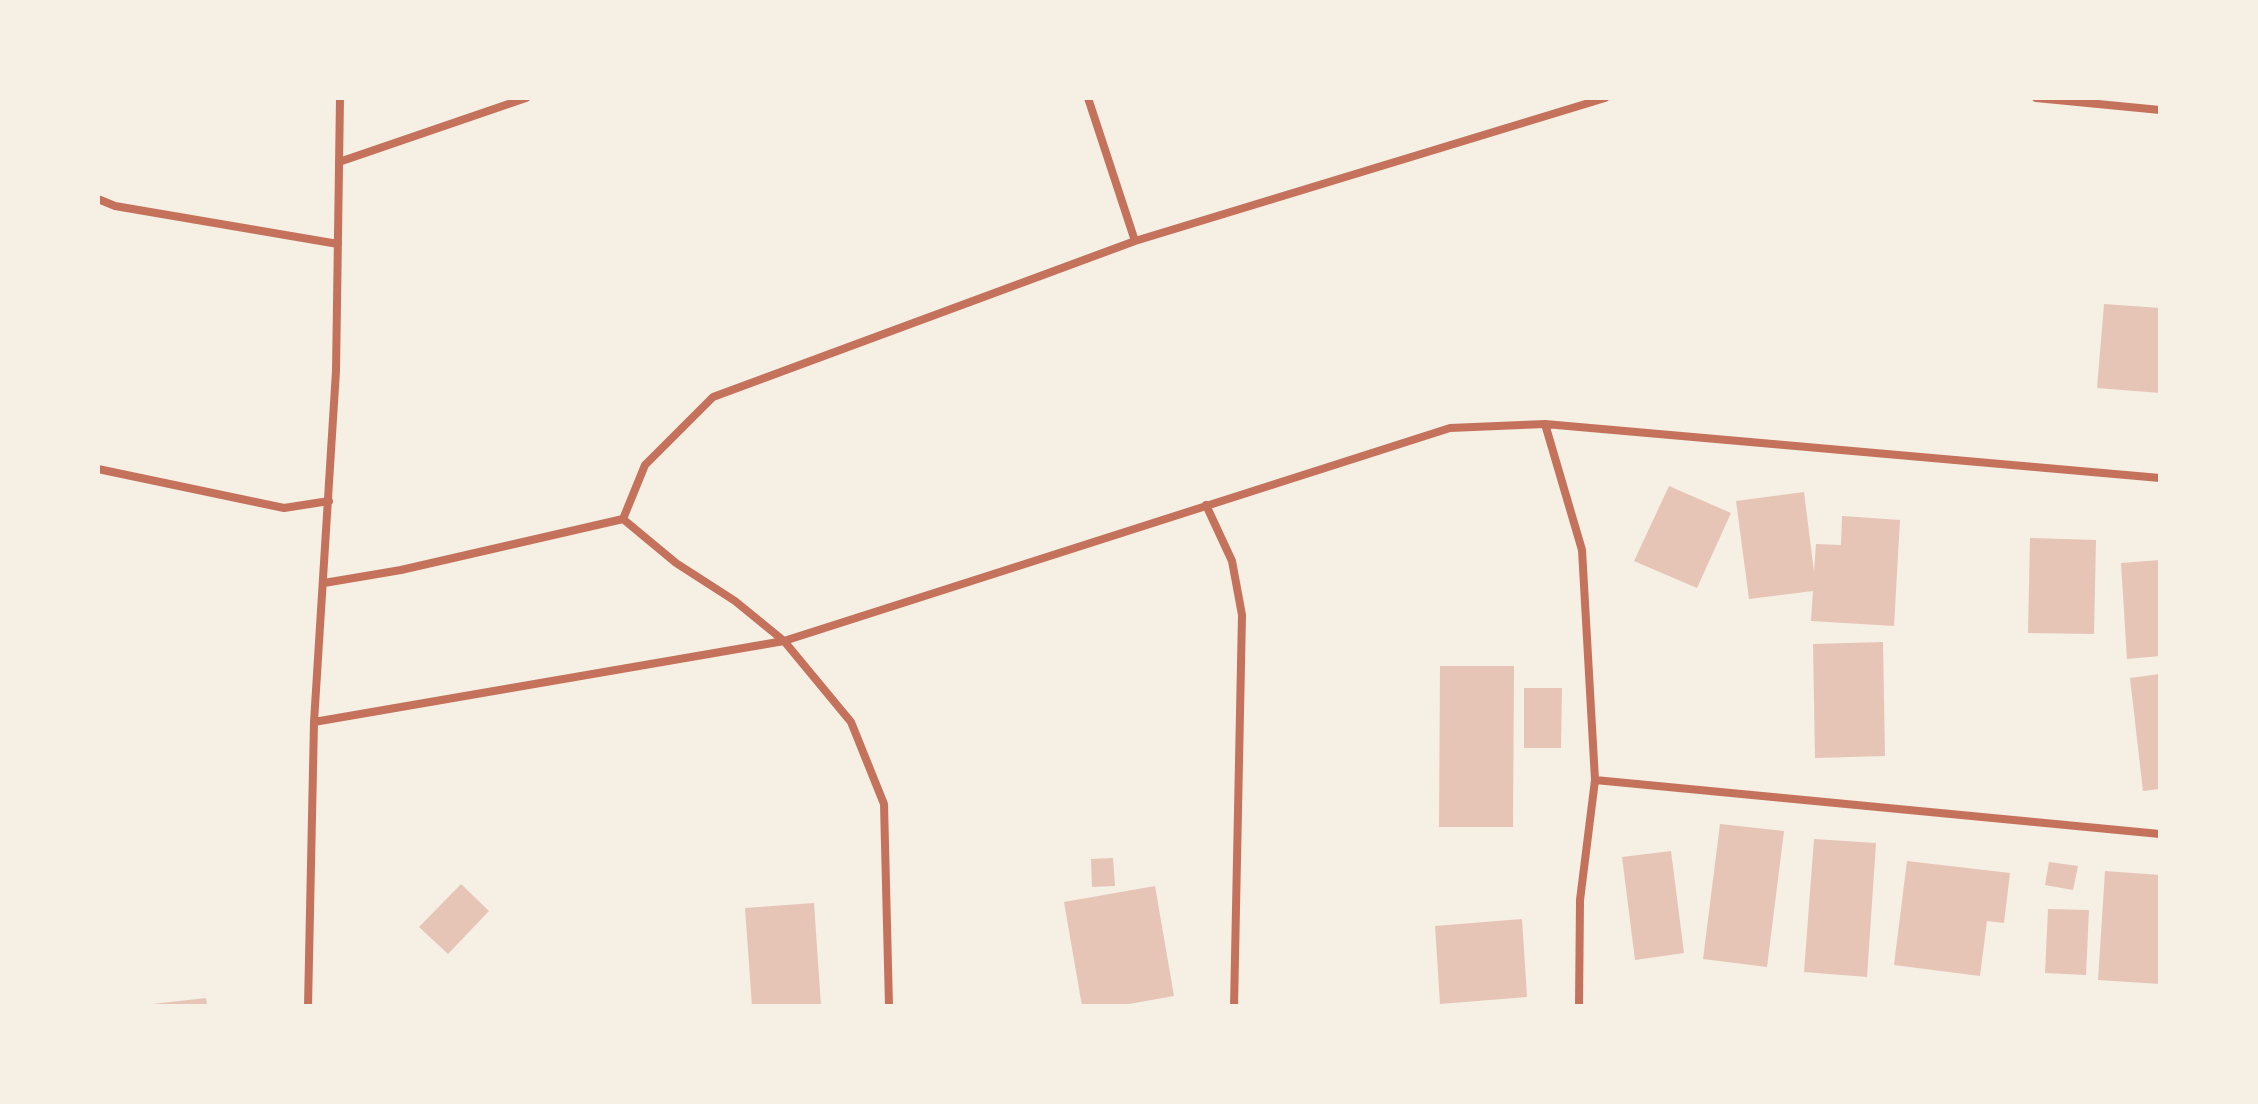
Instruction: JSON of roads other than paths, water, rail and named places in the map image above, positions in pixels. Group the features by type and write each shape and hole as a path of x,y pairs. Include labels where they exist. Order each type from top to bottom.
{"street":[{"path":"308,1006 314,722 329,501 340,98"},
{"path":"339,162 526,98"},
{"path":"1088,98 1135,241"},
{"path":"623,519 645,465 713,397 1135,241 1605,98"},
{"path":"2036,98 2086,100 2160,110"},
{"path":"98,199 115,206 338,244"},
{"path":"314,722 784,641 1450,428 1545,424 2160,478"},
{"path":"1545,424 1582,550 1595,780 1580,900 1579,1006"},
{"path":"98,469 284,508 329,501"},
{"path":"1206,505 1232,561 1242,615 1234,1006"},
{"path":"324,583 401,570 623,519"},
{"path":"623,519 676,563 735,601 784,641 851,722 884,804 889,1006"},
{"path":"1595,780 2160,834"}]}
